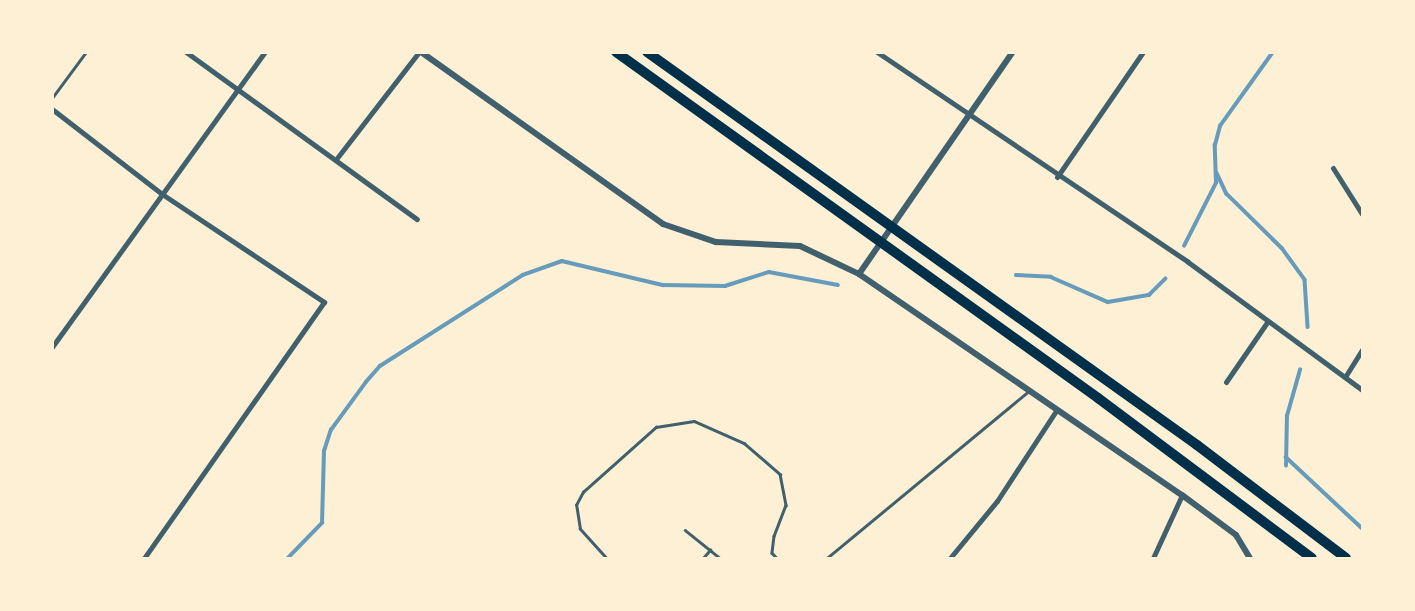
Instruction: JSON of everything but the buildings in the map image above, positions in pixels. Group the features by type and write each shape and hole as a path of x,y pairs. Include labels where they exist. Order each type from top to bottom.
{"highway":[{"path":"616,52 907,260 1312,558"},
{"path":"648,52 915,246 1197,445 1346,558"}],"street":[{"path":"186,52 337,158 417,219"},
{"path":"52,346 265,52"},
{"path":"337,158 420,52 663,224 716,242 800,247 859,274 1182,495 1236,535 1250,558"},
{"path":"877,52 1056,177 1188,262 1363,390"},
{"path":"859,274 966,116 1013,52"},
{"path":"1056,177 1143,52"},
{"path":"52,109 162,194 324,302 144,558"},
{"path":"1333,168 1363,214"},
{"path":"1226,382 1268,321"},
{"path":"1345,377 1363,350"},
{"path":"950,558 997,501 1056,411"},
{"path":"1153,558 1182,495"}],"lane":[{"path":"52,98 86,52"},
{"path":"827,558 1029,391"},
{"path":"606,558 580,529 576,505 583,492 656,427 694,421 744,443 780,474 786,505 774,536 772,553 778,558"},
{"path":"685,530 720,558"},
{"path":"703,558 710,550"}],"waterway":[{"path":"1184,246 1216,183 1215,145 1220,126 1273,52"},
{"path":"1217,173 1227,194 1282,248 1305,280 1308,327"},
{"path":"288,558 322,523 324,451 331,430 366,382 380,366 523,275 562,261 663,285 725,286 769,272 838,285"},
{"path":"1016,275 1051,277 1108,302 1149,295 1165,279"},
{"path":"1286,466 1287,416 1300,370"},
{"path":"1286,457 1362,528"}]}
